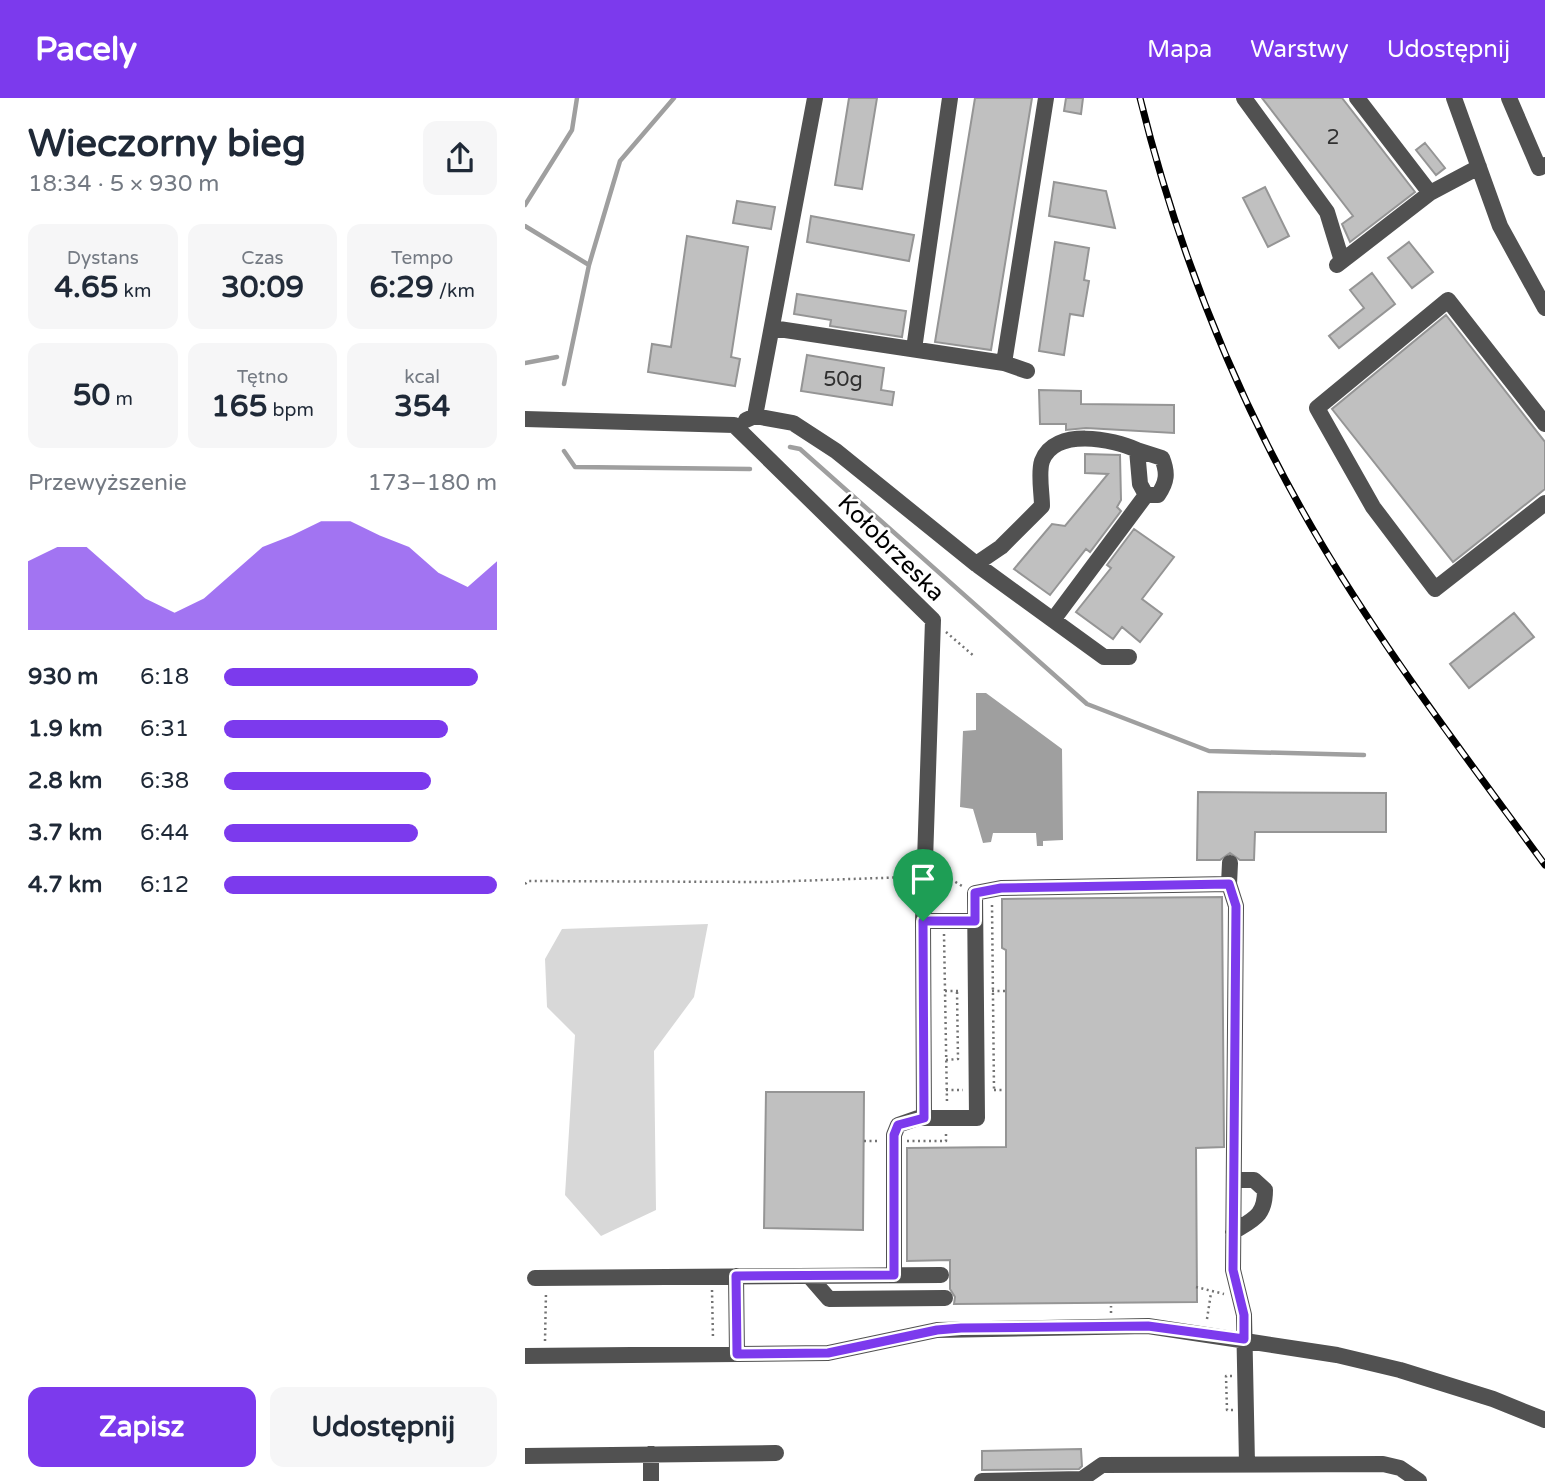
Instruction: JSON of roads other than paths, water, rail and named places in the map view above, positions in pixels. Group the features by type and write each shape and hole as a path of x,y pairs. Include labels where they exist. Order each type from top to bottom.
{"street":[{"path":"755,416 815,98"},
{"path":"914,349 950,98"},
{"path":"1004,362 1046,98"},
{"path":"1244,98 1327,212 1339,263 1430,193 1479,167"},
{"path":"1357,98 1430,193"},
{"path":"1454,98 1500,226 1545,308"},
{"path":"1509,98 1539,168 1545,165"},
{"path":"1545,424 1448,300 1317,408 1373,507 1435,589 1545,503"},
{"path":"772,328 1004,362 1027,371"},
{"path":"525,419 734,425 755,416 793,423 836,452 976,564 1104,657 1129,657"},
{"name":"Kołobrzeska","path":"734,425 933,620 923,921 924,1118"},
{"path":"976,564 1001,547 1042,506 1042,462 1053,446 1072,440 1116,440 1162,458 1168,471 1165,485 1158,495 1146,495"},
{"path":"1137,450 1140,484 1146,495"},
{"path":"1053,620 1146,495"},
{"path":"1230,863 1229,884 1236,906 1233,1270 1244,1315 1247,1464"},
{"path":"894,1275 894,1135 898,1125 924,1118 977,1118 975,893 1001,888 1229,884"},
{"path":"923,921 975,921"},
{"path":"1233,1232 1256,1218 1265,1206 1265,1190 1255,1180 1234,1180"},
{"path":"540,1281 941,1275"},
{"path":"736,1276 737,1354"},
{"path":"809,1276 829,1299 946,1298"},
{"path":"525,1356 828,1353 937,1330 1148,1326 1337,1355 1400,1370 1493,1399 1545,1420"},
{"path":"525,1456 776,1453"},
{"path":"651,1454 651,1481"},
{"path":"982,1481 1082,1479 1102,1465 1247,1464 1383,1464 1400,1468 1419,1481"}],"waterway":[{"path":"525,205 572,130 577,98"},
{"path":"589,265 620,161 674,98"},
{"path":"525,226 589,265 564,384"},
{"path":"525,363 557,357"},
{"path":"790,447 800,449 1087,704 1209,751 1364,755"},
{"path":"564,451 575,467 750,469"}],"railway":[{"path":"1140,98 1173,215 1193,273 1215,330 1265,441 1349,589 1431,709 1545,865"}]}
